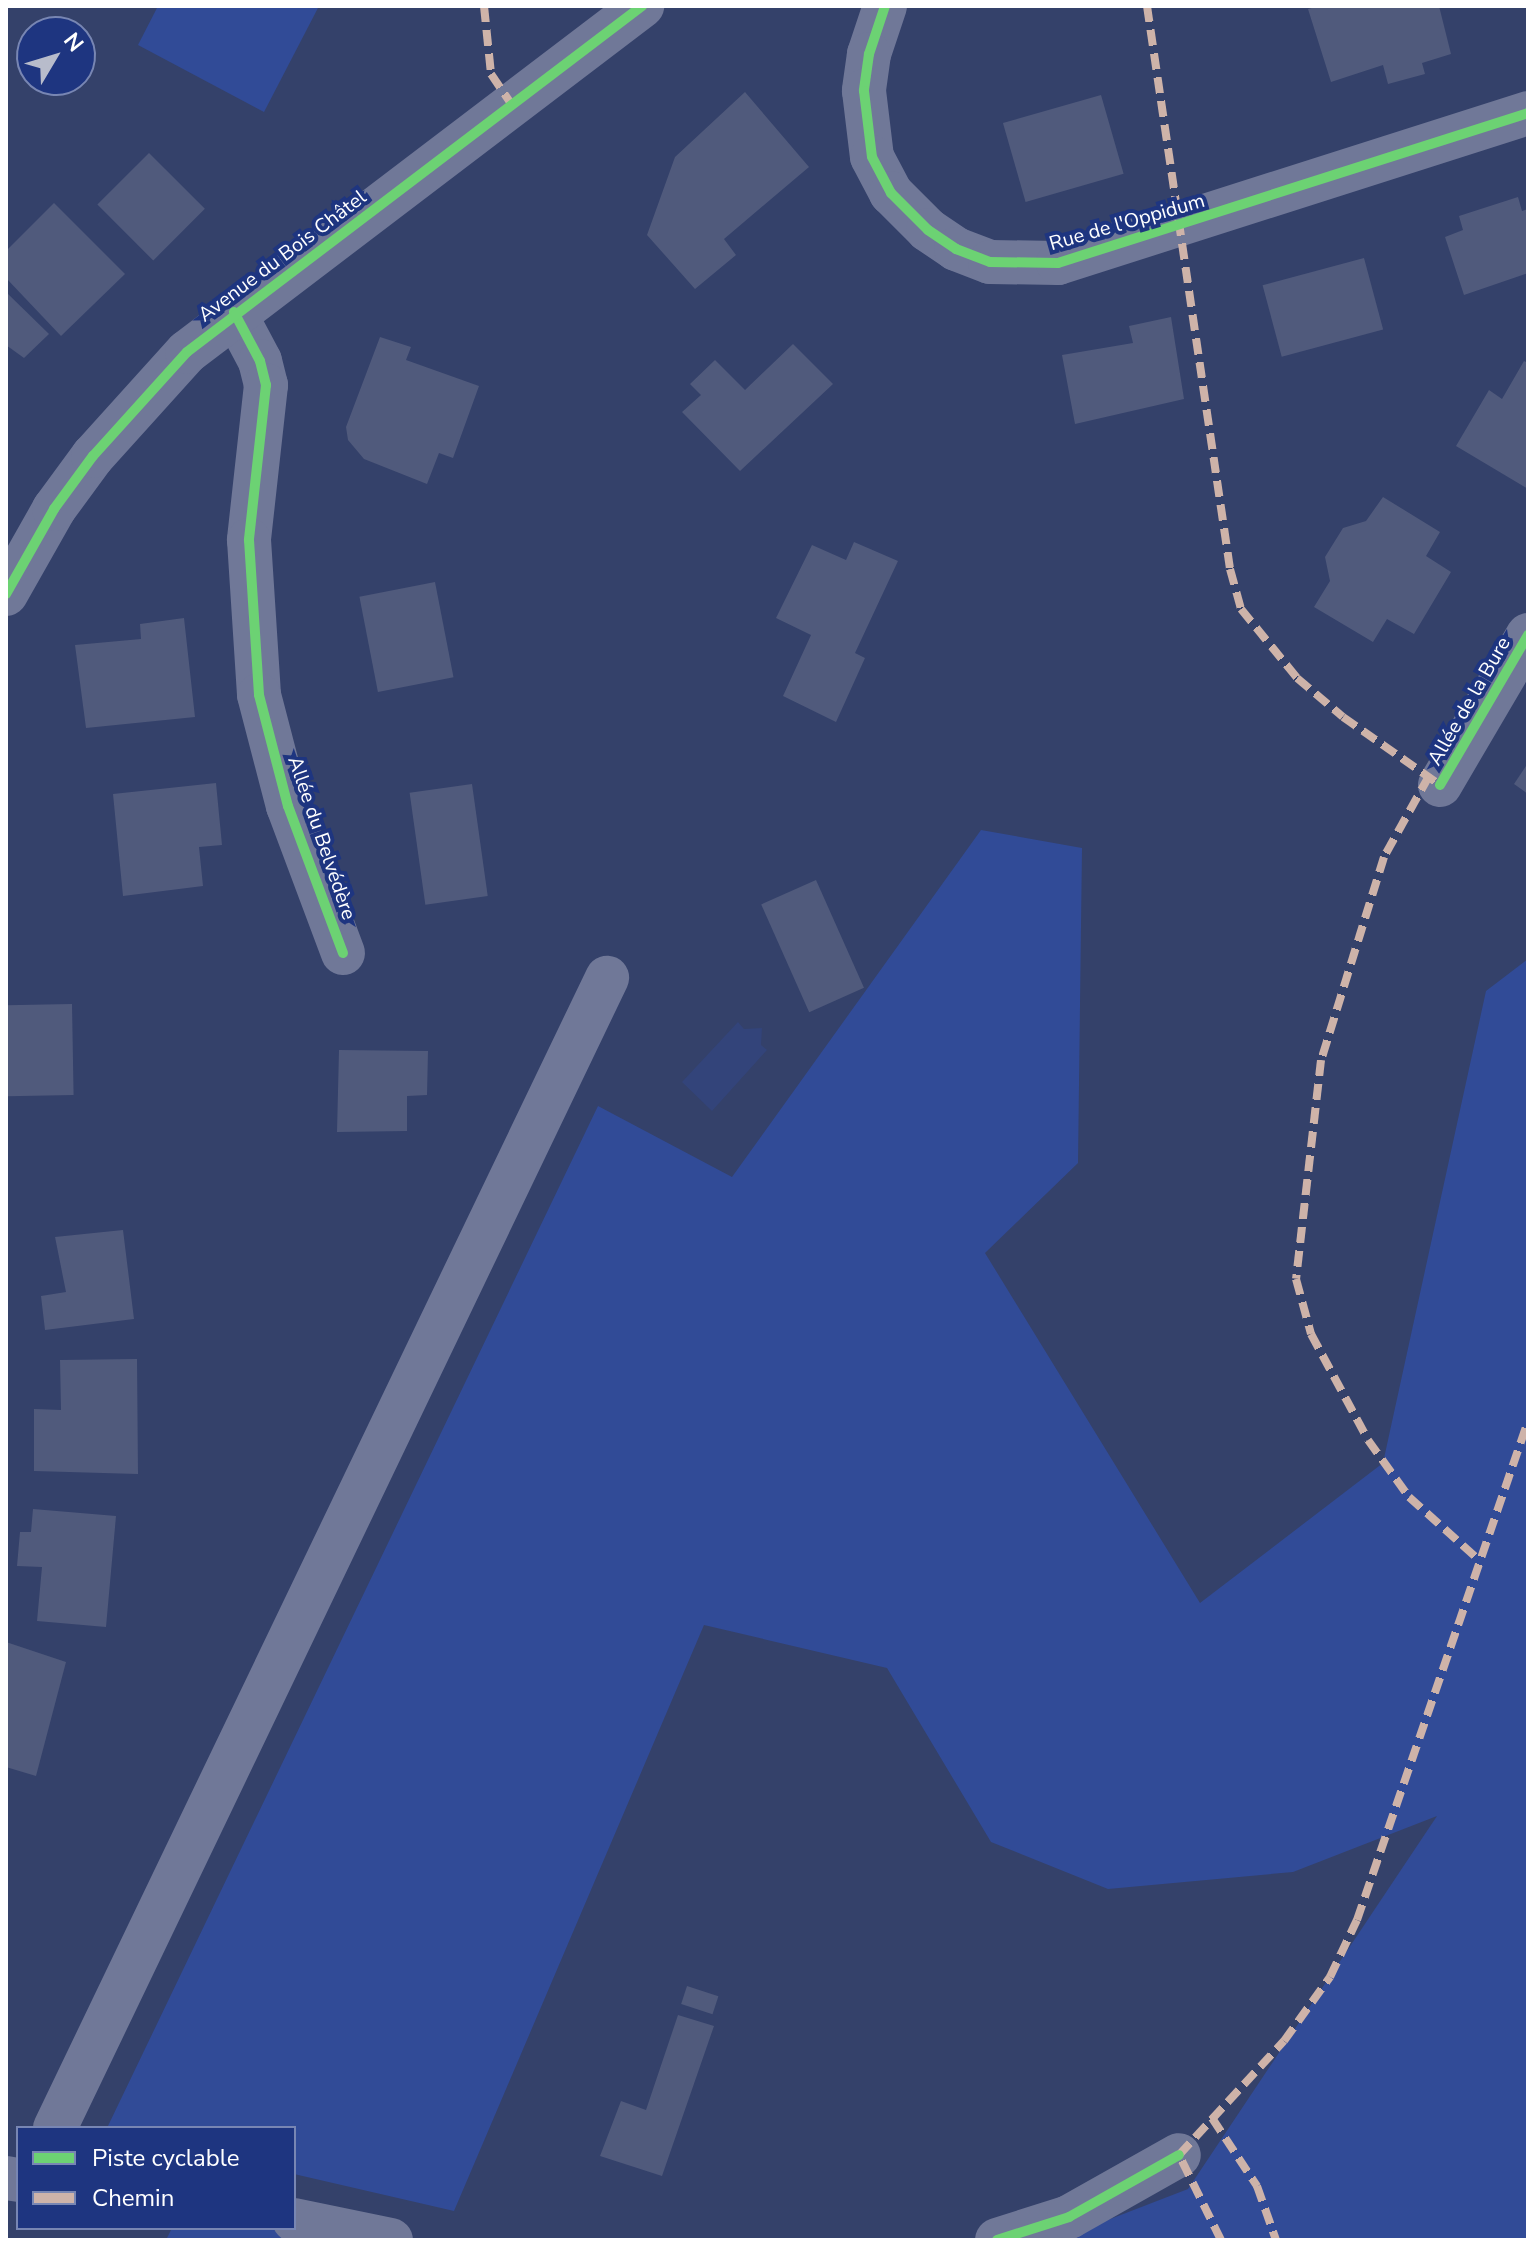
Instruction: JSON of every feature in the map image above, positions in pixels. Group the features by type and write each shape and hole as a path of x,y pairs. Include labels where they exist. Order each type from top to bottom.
{"street":[{"name":"Avenue du Bois Châtel","path":"6,594 54,509 93,456 187,352 234,312 642,6"},
{"name":"Rue de l'Oppidum","path":"885,6 869,54 864,91 872,157 891,193 928,230 956,249 990,262 1023,267 1058,263 1528,113"},
{"name":"Allée du Belvédère","path":"234,312 260,361 266,385 249,540 259,695 288,806 343,953"},
{"name":"Allée de la Bure","path":"1440,785 1528,635"},
{"path":"56,2126 607,978"},
{"path":"997,2240 1069,2217 1179,2155"},
{"path":"296,2220 391,2240"}],"shaded area":[{"path":"158,6 319,6 264,112 138,45"},
{"path":"981,830 1082,848 1078,1163 985,1253 1200,1603 1383,1463 1486,991 1528,959 1528,2240 1056,2240 1188,2189 1437,1816 1293,1872 1108,1889 991,1842 887,1668 704,1625 454,2211 296,2174 296,2126 108,2126 598,1106 732,1177"},
{"path":"738,1022 744,1029 762,1028 761,1045 767,1050 712,1111 682,1082"},
{"path":"171,2230 294,2230 334,2240 166,2240"}],"building":[{"path":"1319,6 1439,6 1451,54 1422,63 1425,74 1388,84 1383,65 1331,82 1308,9"},
{"path":"745,92 809,167 724,239 736,255 695,289 647,235 675,157"},
{"path":"1101,95 1124,174 1026,202 1003,123"},
{"path":"149,153 205,209 153,260 97,205"},
{"path":"1518,197 1522,211 1528,209 1528,273 1464,295 1445,237 1463,230 1459,216"},
{"path":"54,203 125,274 61,336 6,278 6,251"},
{"path":"1364,258 1383,329 1282,357 1263,285"},
{"path":"6,292 49,334 24,358 6,345"},
{"path":"1171,317 1184,399 1075,424 1062,355 1133,343 1129,326"},
{"path":"380,337 411,347 406,360 479,386 453,458 439,453 427,484 364,459 348,440 346,427"},
{"path":"793,344 833,384 740,471 682,412 701,395 690,384 715,360 745,390"},
{"path":"1524,361 1528,363 1528,489 1456,446 1489,390 1502,399"},
{"path":"1383,497 1440,532 1426,556 1451,572 1414,634 1387,619 1373,642 1314,607 1330,581 1325,557 1343,528 1366,521"},
{"path":"854,542 898,561 855,653 865,658 836,722 783,696 811,635 776,618 812,545 846,560"},
{"path":"435,582 454,677 378,692 359,597"},
{"path":"184,618 195,717 86,728 75,645 141,639 140,624"},
{"path":"1528,763 1528,794 1514,784"},
{"path":"216,783 222,845 199,847 203,886 123,896 113,794"},
{"path":"472,784 488,896 425,905 410,793"},
{"path":"816,880 864,988 809,1012 761,904"},
{"path":"72,1004 74,1095 8,1096 6,1005"},
{"path":"339,1050 428,1051 427,1095 407,1096 407,1131 337,1132"},
{"path":"123,1230 134,1319 45,1330 41,1296 66,1292 55,1237"},
{"path":"137,1359 138,1474 34,1471 34,1409 61,1410 60,1360"},
{"path":"33,1509 116,1516 106,1627 37,1621 42,1567 17,1566 20,1532 31,1532"},
{"path":"6,1642 66,1662 36,1776 6,1767"},
{"path":"687,1986 718,1996 713,2014 681,2004"},
{"path":"678,2015 714,2026 662,2176 600,2156 621,2101 646,2110"}],"marked path":[{"path":"484,6 491,74 511,104"},
{"path":"1147,6 1230,569 1241,609 1297,678 1343,717 1440,785"},
{"path":"1429,776 1384,857 1321,1060 1296,1279 1311,1334 1368,1440 1409,1497 1479,1560"},
{"path":"1221,2240 1179,2155 1284,2041 1330,1977 1357,1920 1528,1421"},
{"path":"1212,2118 1257,2186 1276,2240"}],"cycle path":[{"path":"6,594 54,509 93,456 187,352 642,6"},
{"path":"885,6 869,54 864,91 872,157 891,193 928,230 956,249 990,262 1058,263 1528,113"},
{"path":"234,312 260,361 266,385 249,540 259,695 288,806 343,953"},
{"path":"1440,785 1528,635"},
{"path":"997,2240 1069,2217 1179,2155"}]}
